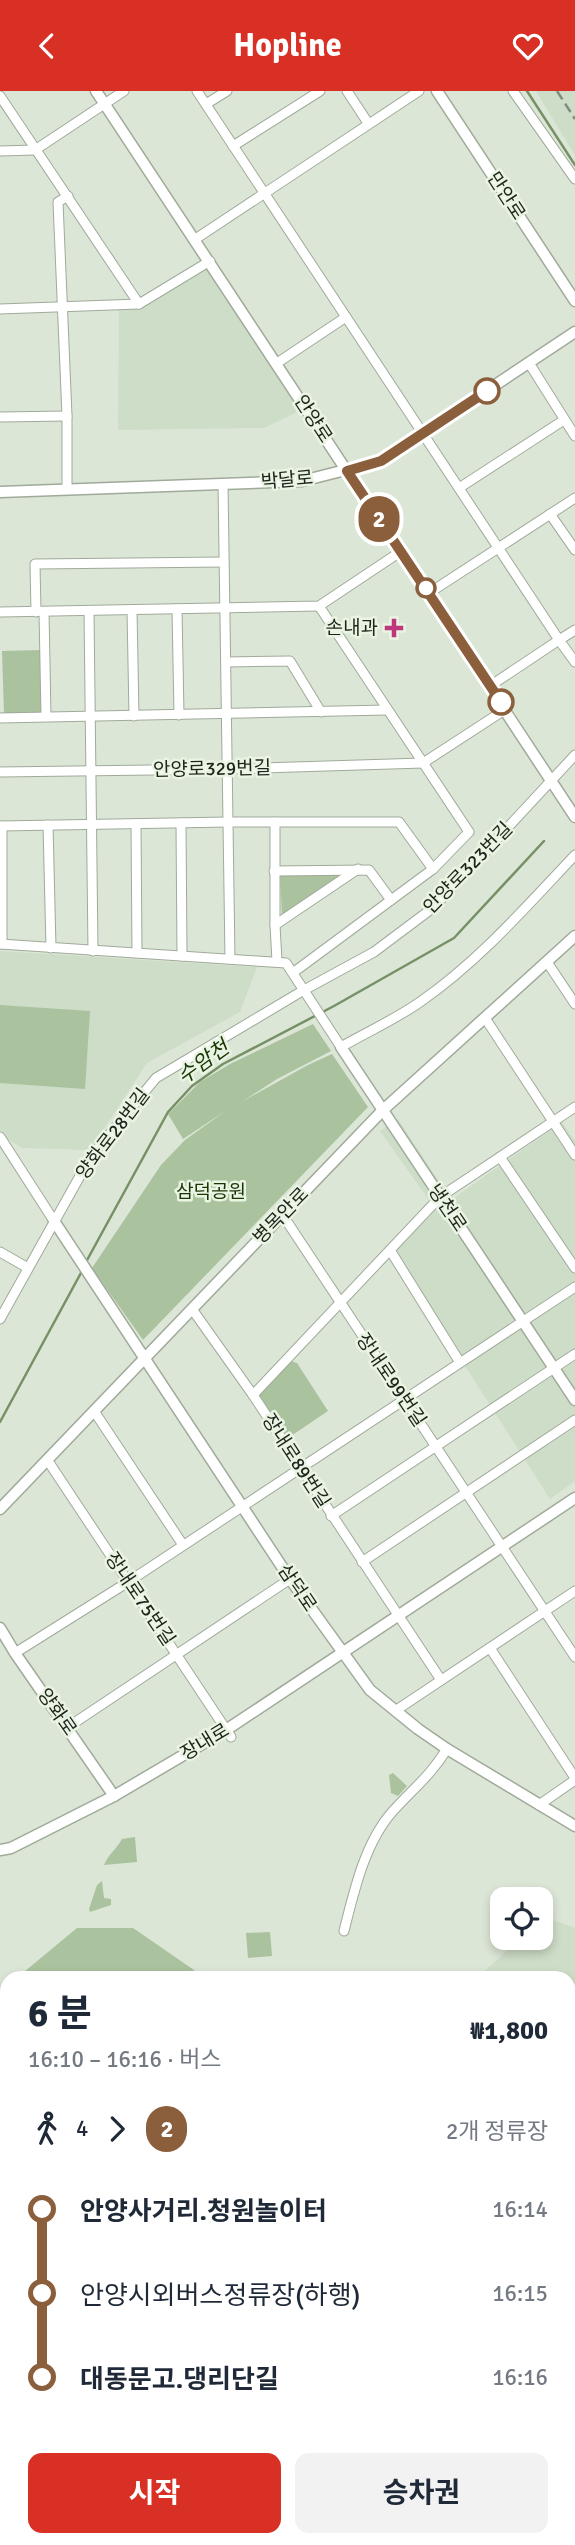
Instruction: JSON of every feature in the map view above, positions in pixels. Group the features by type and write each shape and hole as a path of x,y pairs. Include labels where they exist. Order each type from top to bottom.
{"street":[{"name":"안양로","path":"96,91 575,817"},
{"path":"0,151 35,150 124,91"},
{"path":"197,91 575,662"},
{"path":"206,104 227,91"},
{"path":"233,146 320,91"},
{"path":"346,91 368,123"},
{"path":"194,240 419,91"},
{"name":"만안로","path":"437,91 575,301"},
{"path":"513,91 575,179"},
{"path":"0,96 139,304"},
{"path":"66,489 67,416 58,202 68,196"},
{"path":"0,309 139,304 210,261"},
{"path":"277,363 346,317"},
{"name":"박달로","path":"0,492 302,481 347,471 381,461 575,333"},
{"path":"529,363 575,436"},
{"path":"0,417 67,416"},
{"path":"459,488 564,420"},
{"path":"223,484 230,959"},
{"path":"429,593 575,498"},
{"path":"550,514 575,550"},
{"path":"0,612 318,607 400,552"},
{"path":"46,716 35,564 224,562"},
{"path":"294,972 433,869 469,832 318,607"},
{"path":"177,609 179,715"},
{"path":"132,610 134,716"},
{"path":"89,611 93,951"},
{"path":"490,686 575,630"},
{"path":"226,662 290,661 321,712"},
{"path":"423,763 506,709"},
{"path":"0,718 387,710"},
{"name":"안양로323번길","path":"304,990 374,952 434,907 575,755"},
{"name":"안양로329번길","path":"0,772 423,763"},
{"path":"275,822 277,961"},
{"path":"433,869 399,822 1,826 1,944 286,963 341,1047 418,1003 463,970 508,927 575,855"},
{"path":"181,823 182,956"},
{"path":"136,824 137,953"},
{"path":"48,825 51,948"},
{"path":"275,925 358,869"},
{"path":"274,870 369,870 391,900"},
{"name":"병목안로","path":"0,1509 383,1110 575,936"},
{"path":"547,962 575,1004"},
{"name":"양화로28번길","path":"0,1319 90,1158 156,1078 304,990"},
{"path":"485,1018 575,1155"},
{"name":"냉천로","path":"341,1047 575,1400"},
{"path":"253,1395 440,1197 575,1107"},
{"path":"0,1137 54,1221"},
{"path":"500,1157 575,1268"},
{"name":"장내로99번길","path":"282,1214 575,1657"},
{"name":"삼덕로","path":"54,1221 290,1579 370,1690 447,1749 575,1826"},
{"path":"390,1250 459,1361"},
{"path":"0,1252 28,1268"},
{"path":"15,1653 128,1582 459,1361 575,1287"},
{"name":"장내로89번길","path":"192,1309 253,1395 398,1614"},
{"path":"331,1516 575,1355"},
{"path":"94,1411 183,1545"},
{"path":"362,1562 575,1420"},
{"name":"장내로75번길","path":"48,1461 228,1734"},
{"name":"장내로","path":"0,1850 10,1848 228,1734 341,1652 575,1497"},
{"path":"68,1727 290,1579"},
{"path":"395,1711 575,1591"},
{"path":"398,1614 441,1680"},
{"name":"양화로","path":"0,1627 15,1653 114,1795"},
{"path":"490,1648 575,1779 539,1805"},
{"path":"344,1931 361,1871 379,1829 432,1771 447,1749"}],"shaded area":[{"path":"536,91 575,91 575,155 568,144"},
{"path":"210,266 306,408 264,428 118,430 119,309"},
{"path":"0,951 257,967 240,1012 147,1063 90,1150 22,1148 0,1134"},
{"path":"398,1119 451,1200 562,1122 575,1141 575,1481 550,1499 393,1253 436,1210 380,1131"},
{"path":"553,1921 575,1928 575,1971 485,1971 508,1950 553,1950"}],"green space":[{"path":"41,650 42,712 6,715 2,651"},
{"path":"339,872 339,876 282,917 280,873"},
{"path":"0,1005 90,1011 85,1089 0,1083"},
{"name":"삼덕공원","path":"313,1024 331,1051 277,1079 243,1101 332,1054 368,1107 143,1340 92,1268 161,1165 185,1140 227,1110 183,1139 168,1114 200,1082 230,1064"},
{"path":"291,1361 297,1363 328,1411 285,1440 259,1398 259,1392"},
{"path":"393,1773 407,1786 398,1796 391,1793 389,1775"},
{"path":"135,1837 137,1862 104,1865 122,1839"},
{"path":"102,1881 104,1898 111,1899 111,1905 90,1912 97,1885"},
{"path":"77,1928 133,1928 194,1971 25,1971"},
{"path":"270,1932 272,1956 248,1958 246,1933"}],"waterway":[{"name":"수암천","path":"527,91 575,165"},
{"name":"수암천","path":"86,1262 168,1112 192,1086 223,1064 334,1006 454,938 544,841"},
{"name":"수암천","path":"0,1422 82,1271"}],"railway":[{"path":"557,91 575,119"}],"bus line":[{"name":"2","path":"487,391 381,461 347,471 501,702"}],"place":[{"name":"손내과","path":"394,628"}]}
